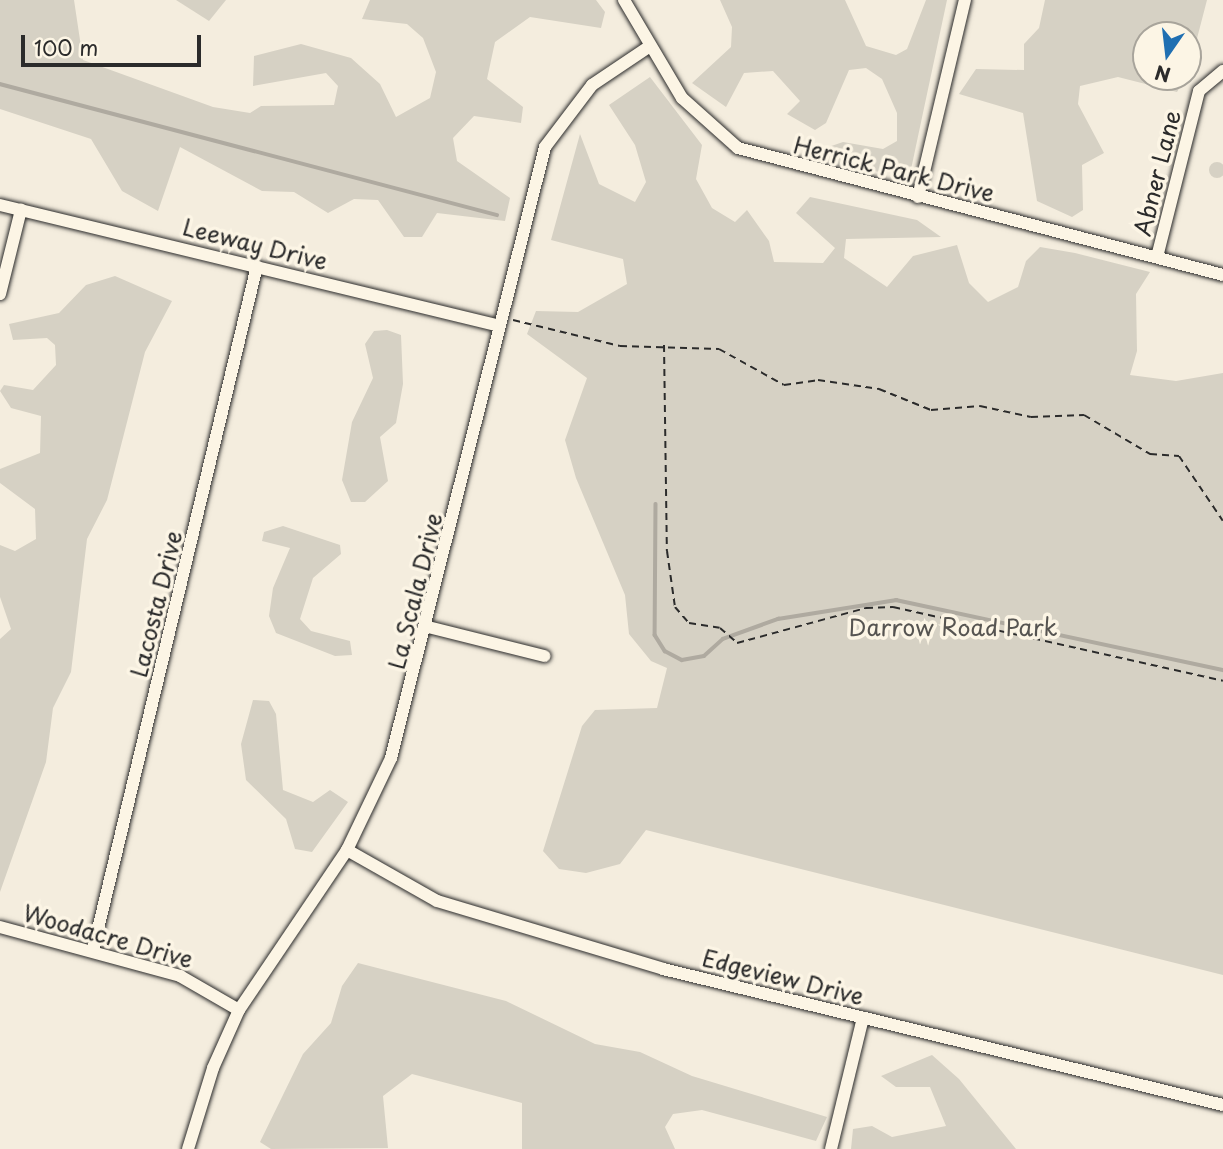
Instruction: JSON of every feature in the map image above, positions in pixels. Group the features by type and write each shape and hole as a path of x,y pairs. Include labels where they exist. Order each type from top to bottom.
{"street":[{"name":"Herrick Park Drive","path":"624,0 650,46 698,117 738,148 1223,275"},
{"path":"918,197 965,0"},
{"name":"La Scala Drive","path":"188,1149 239,1010 346,850 391,758 428,627 540,163 555,128 592,85 650,46"},
{"name":"Abner Lane","path":"1157,257 1199,91 1223,71"},
{"name":"Leeway Drive","path":"0,205 501,322"},
{"path":"0,294 21,210"},
{"name":"Lacosta Drive","path":"93,950 257,266"},
{"path":"428,627 544,656"},
{"name":"Edgeview Drive","path":"346,850 403,886 459,909 602,946 663,969 1223,1105"},
{"name":"Woodacre Drive","path":"0,927 93,950 180,976 239,1010"},
{"path":"831,1149 863,1018"}],"path":[{"path":"501,322 620,346 664,345 719,349 784,385 818,380 879,389 931,410 980,406 1031,418 1084,415 1150,454 1179,456 1223,521"},
{"path":"664,345 667,551 675,607 689,623 725,631 733,642 866,608 893,607 1223,681"}],"green space":[{"path":"0,0 74,0 83,60 213,107 250,113 261,106 334,105 338,86 326,73 253,86 254,56 301,44 351,58 380,84 396,117 430,98 436,72 423,38 407,24 362,19 370,0 596,0 605,12 601,28 530,17 495,42 487,79 523,107 521,123 474,116 453,138 457,161 510,198 505,221 437,213 422,237 404,237 378,200 354,199 328,213 294,192 262,191 180,147 158,211 122,191 91,139 0,109"},
{"path":"176,0 226,0 209,21"},
{"path":"720,0 845,0 866,46 896,55 907,49 926,0 947,0 910,174 845,169 811,153 843,142 883,149 897,141 897,113 882,79 866,68 849,70 826,123 815,130 787,114 800,101 773,71 744,73 726,107 692,83 731,47 732,27"},
{"path":"1045,0 1207,0 1202,21 1132,21 1132,81 1118,77 1080,86 1078,104 1104,153 1082,165 1083,210 1072,217 1037,201 1023,113 959,94 976,69 1024,70 1024,44 1039,28"},
{"name":"Darrow Road Park","path":"650,77 702,145 696,179 712,208 735,222 747,210 769,241 774,262 823,263 835,248 796,213 810,197 917,220 941,237 846,239 844,258 887,287 913,256 957,245 969,283 988,302 1018,287 1026,261 1040,247 1075,253 1150,272 1136,294 1137,351 1130,375 1176,381 1223,373 1223,975 646,830 620,864 586,873 559,869 543,851 582,726 595,710 657,708 667,668 651,661 629,634 625,595 576,478 565,440 587,378 527,334 536,311 578,312 627,284 623,259 551,240 580,134 599,184 635,202 646,182 635,145 609,105"},
{"path":"1214,162 1220,162 1225,170 1223,176 1214,178 1209,173 1209,167"},
{"path":"115,276 172,301 145,352 107,500 87,539 71,672 53,708 46,762 0,892 0,639 11,629 0,597 0,545 15,551 36,539 35,509 0,483 0,469 40,453 41,416 11,408 0,391 4,385 33,390 56,365 55,345 47,338 13,340 9,324 59,313 86,285"},
{"path":"387,330 401,335 403,384 396,423 380,437 388,481 365,502 351,502 342,480 352,422 373,378 365,344 374,331"},
{"path":"283,526 340,545 341,554 313,578 300,619 311,631 350,641 352,655 335,656 276,633 269,616 273,588 290,548 262,541 264,532"},
{"path":"253,700 269,701 276,714 283,790 313,802 330,790 348,802 312,852 295,849 286,819 246,780 241,744"},
{"path":"358,963 506,1001 595,1044 640,1052 692,1076 827,1117 816,1141 702,1110 673,1114 665,1127 675,1149 522,1149 522,1103 412,1074 383,1096 388,1148 271,1149 260,1142 303,1054 331,1023 342,986"},
{"path":"932,1055 959,1079 1016,1149 851,1149 853,1129 872,1126 892,1137 946,1126 930,1087 896,1087 881,1076"}],"waterway":[{"path":"0,84 497,215"},
{"path":"656,504 655,635 665,651 682,660 704,656 723,639 778,619 896,600 1223,670"}]}
